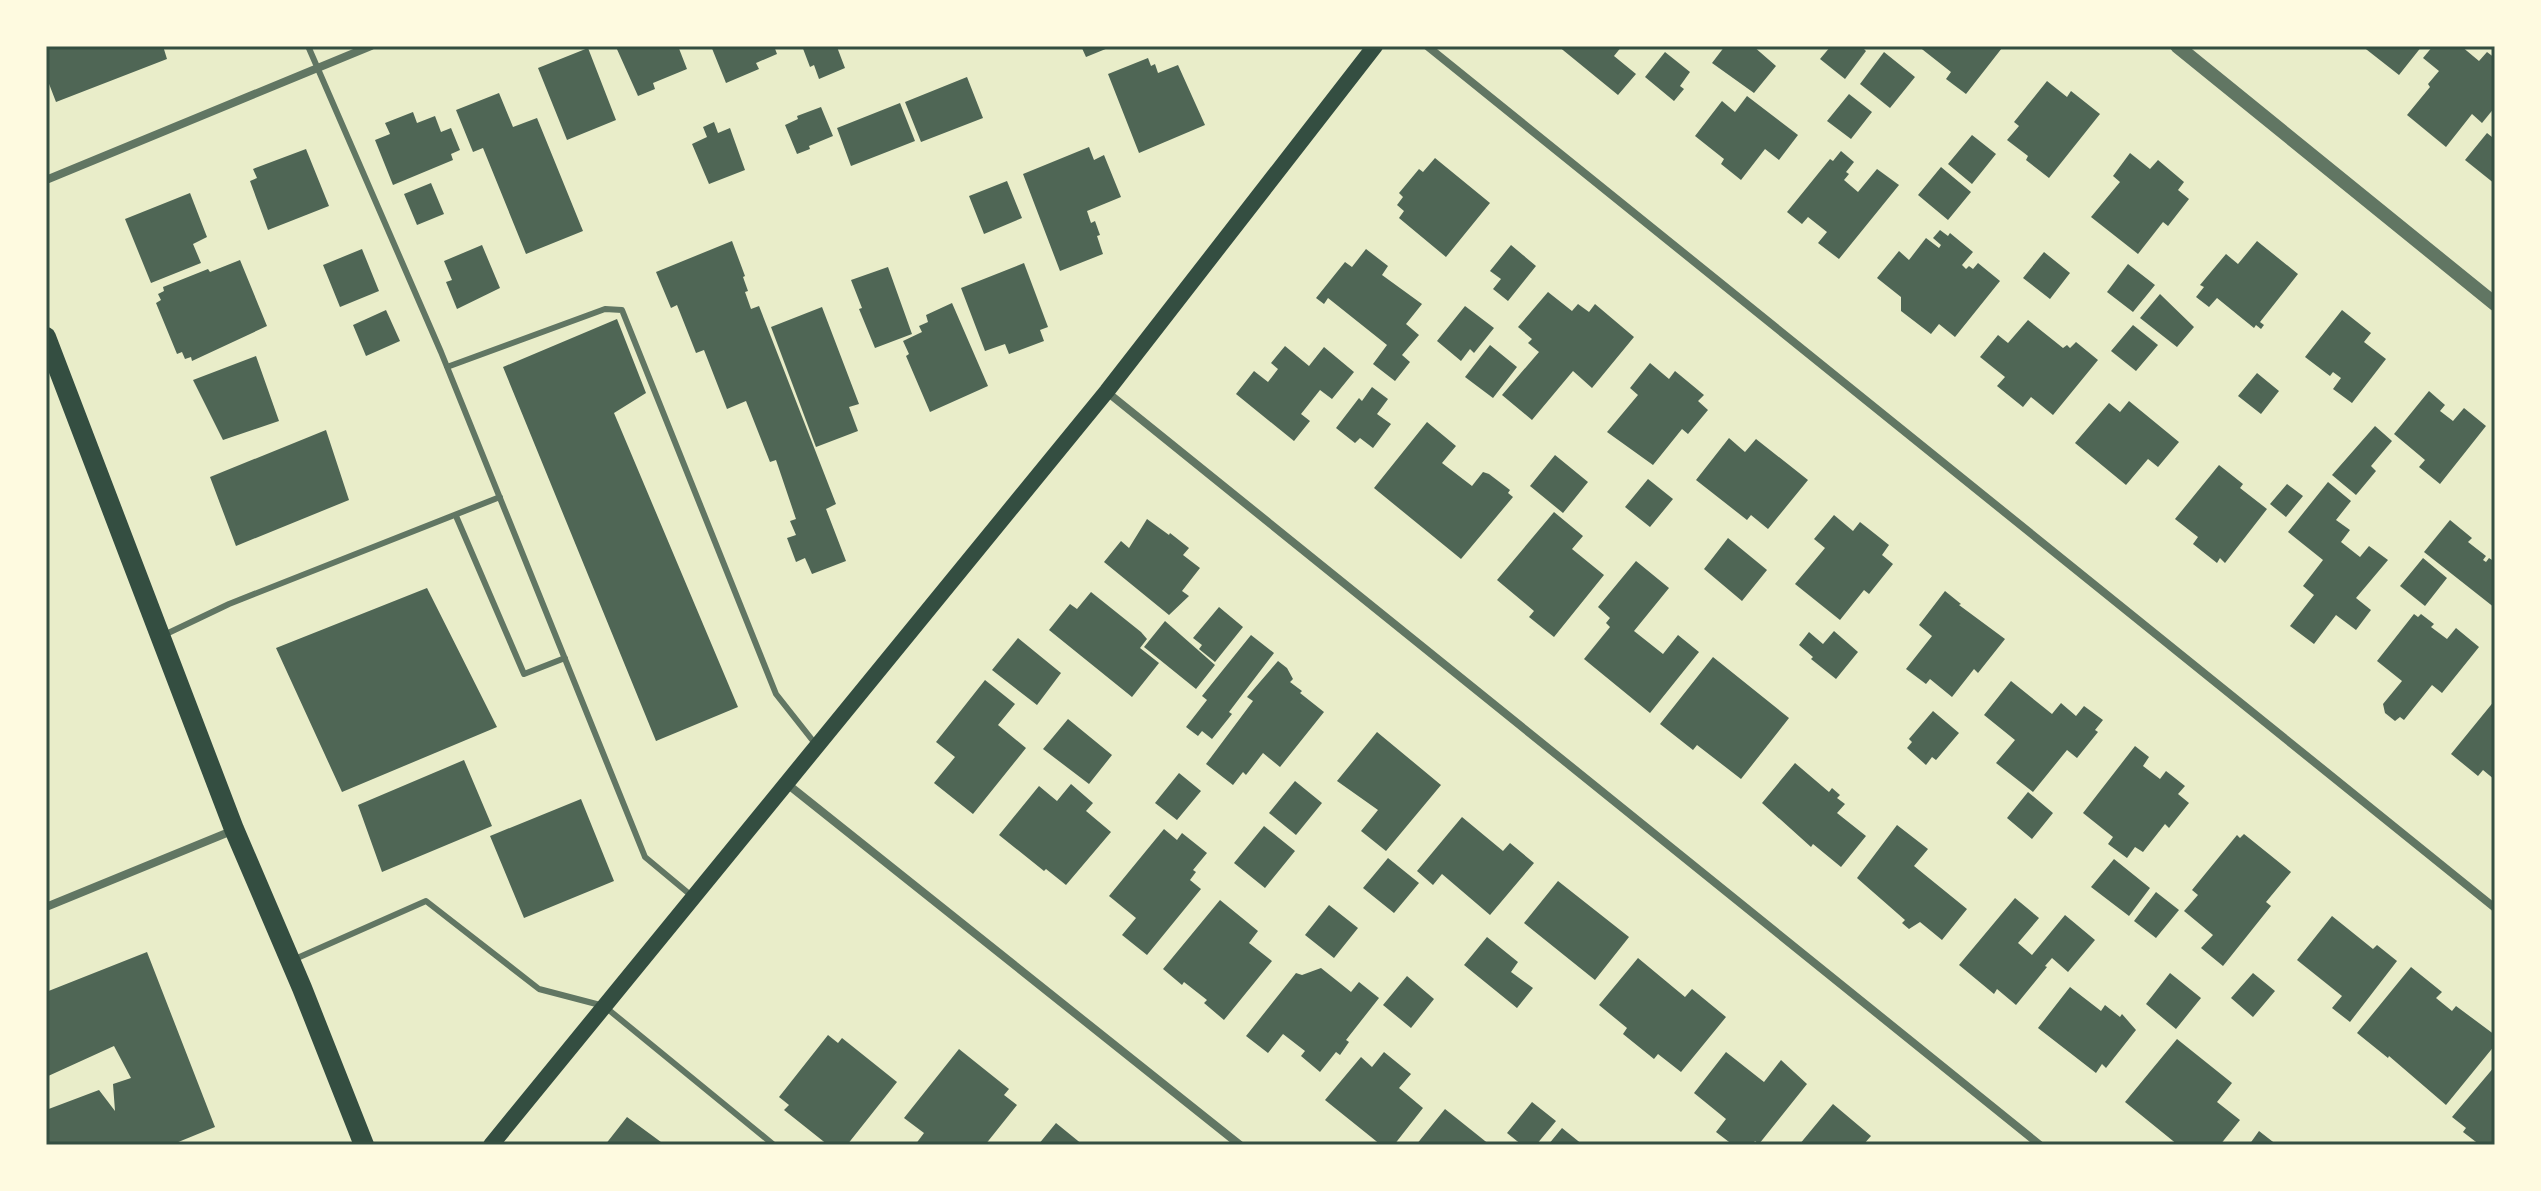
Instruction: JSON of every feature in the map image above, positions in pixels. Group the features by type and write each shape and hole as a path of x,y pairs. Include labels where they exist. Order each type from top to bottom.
{"main road":[{"path":"491,1145 1107,391 1375,46"},
{"path":"46,337 234,829 291,961 364,1145"}],"street":[{"path":"46,180 371,46"},
{"path":"1427,46 2495,908"},
{"path":"2177,46 2495,304"},
{"path":"1107,391 2040,1145"},
{"path":"786,783 1240,1145"},
{"path":"46,907 234,829"}],"lane":[{"path":"308,46 447,367 645,857 693,897"},
{"path":"447,367 605,309 622,310 776,694 817,746"},
{"path":"160,637 229,604 500,497"},
{"path":"456,516 524,674 565,658"},
{"path":"291,961 426,901 539,989 604,1006 774,1145"}],"building":[{"path":"46,46 163,46 167,59 56,102 46,76"},
{"path":"618,46 678,46 687,69 653,83 655,89 638,96"},
{"path":"711,46 774,46 777,54 756,63 759,69 726,83"},
{"path":"802,46 837,47 845,68 819,79 814,65 810,67"},
{"path":"1081,46 1113,46 1086,57"},
{"path":"1558,46 1622,46 1614,56 1636,74 1618,95"},
{"path":"1725,46 1753,46 1776,66 1754,93 1712,63"},
{"path":"1831,46 1861,46 1866,51 1845,79 1820,59"},
{"path":"1918,46 2002,48 1966,94 1946,79 1951,72"},
{"path":"2362,46 2422,46 2399,75"},
{"path":"2433,46 2461,46 2479,61 2487,52 2495,58 2495,107 2482,123 2472,114 2446,147 2407,115 2439,71 2423,58"},
{"path":"588,48 616,120 567,140 538,68"},
{"path":"1665,52 1690,72 1680,86 1684,89 1674,101 1645,77"},
{"path":"1884,52 1915,77 1890,108 1860,84"},
{"path":"1148,58 1151,66 1155,64 1158,73 1178,65 1205,125 1139,153 1108,74"},
{"path":"967,77 983,118 921,142 905,102"},
{"path":"2047,81 2067,97 2071,91 2100,114 2049,178 2007,140 2019,126 2014,122"},
{"path":"499,93 513,127 537,118 583,231 526,254 483,148 473,152 456,110"},
{"path":"1849,94 1872,112 1851,139 1827,121"},
{"path":"1747,96 1798,135 1779,160 1765,149 1741,180 1721,164 1724,159 1695,136 1722,101 1735,112"},
{"path":"900,103 915,141 851,166 837,128"},
{"path":"821,107 833,136 797,154 785,125 798,119 797,116"},
{"path":"413,112 417,123 435,116 441,132 451,128 460,150 451,154 453,160 393,185 375,140 390,134 385,123"},
{"path":"714,122 718,133 730,128 745,170 709,184 692,144 707,137 703,127"},
{"path":"2487,133 2492,137 2495,134 2495,184 2465,160"},
{"path":"1972,135 1996,154 1972,184 1948,164"},
{"path":"1089,147 1094,160 1104,155 1121,197 1087,211 1091,223 1095,221 1103,254 1060,271 1023,174"},
{"path":"306,149 329,206 268,230 250,181 257,178 253,169"},
{"path":"1841,151 1854,162 1844,180 1858,192 1877,169 1899,185 1839,259 1818,243 1827,232 1808,217 1802,224 1787,212 1830,159 1833,161"},
{"path":"2130,153 2150,169 2158,160 2184,182 2178,190 2189,199 2168,226 2163,222 2138,254 2091,217 2120,182 2113,176"},
{"path":"1435,158 1490,203 1446,257 1399,218 1404,211 1397,205 1403,197 1399,193 1419,169 1423,172"},
{"path":"1941,167 1971,192 1948,220 1918,195"},
{"path":"1007,181 1022,218 984,234 969,196"},
{"path":"431,183 444,214 417,225 404,194"},
{"path":"190,193 207,237 193,244 201,263 151,283 125,219"},
{"path":"1940,230 1948,236 1950,233 1973,252 1962,265 1966,269 1969,266 1973,269 1978,263 2000,281 1955,337 1939,324 1931,334 1901,311 1901,297 1877,278 1899,251 1909,260 1926,238 1939,248 1941,245 1933,238"},
{"path":"732,241 745,276 748,291 745,292 751,309 759,306 836,504 826,509 846,561 812,574 805,558 796,562 787,538 796,535 790,521 796,519 776,460 770,462 746,401 727,409 704,350 696,353 677,305 671,308 656,272"},
{"path":"2257,241 2298,274 2260,322 2264,325 2261,329 2256,325 2254,328 2217,298 2209,307 2196,297 2204,287 2200,285 2226,254 2238,264"},
{"path":"482,245 500,288 457,309 446,282 452,280 444,261"},
{"path":"1511,245 1536,266 1508,301 1493,289 1501,279 1490,271"},
{"path":"362,249 379,291 340,307 323,265"},
{"path":"1366,249 1388,266 1382,275 1422,304 1406,324 1419,335 1402,355 1410,362 1395,381 1373,364 1387,345 1328,298 1324,304 1316,298 1345,262 1352,267"},
{"path":"2044,252 2070,273 2050,299 2023,278"},
{"path":"240,260 267,326 192,361 191,357 185,359 182,352 177,354 156,303 161,300 158,294 164,291 163,287"},
{"path":"1024,263 1048,327 1040,330 1044,341 1009,354 1005,344 985,351 961,288"},
{"path":"2128,264 2155,285 2133,312 2107,292"},
{"path":"888,267 912,334 875,348 851,280"},
{"path":"1548,292 1572,311 1578,304 1589,312 1595,304 1634,337 1592,388 1573,371 1532,420 1502,395 1539,352 1528,343 1532,339 1518,327"},
{"path":"2160,294 2194,327 2177,347 2140,318"},
{"path":"952,303 988,386 930,412 906,356 909,354 903,341 922,332 919,326 928,322 926,315"},
{"path":"1465,306 1494,328 1474,353 1470,349 1461,361 1437,341"},
{"path":"822,307 859,404 849,407 858,431 816,447 771,327"},
{"path":"386,310 400,341 366,356 353,325"},
{"path":"2342,310 2371,333 2364,342 2386,359 2352,403 2333,389 2341,378 2333,372 2330,376 2305,357"},
{"path":"617,319 646,393 614,413 738,707 656,741 503,367"},
{"path":"2028,320 2063,348 2067,345 2070,348 2076,342 2098,360 2053,415 2031,397 2023,407 1997,386 2005,377 1980,357 1998,335 2008,343"},
{"path":"2133,325 2158,345 2136,371 2111,351"},
{"path":"1490,345 1517,367 1493,398 1465,377"},
{"path":"1285,346 1309,366 1324,347 1354,372 1332,399 1320,390 1301,414 1310,421 1294,441 1236,394 1254,371 1268,382 1278,369 1271,363"},
{"path":"256,356 279,421 223,440 193,380"},
{"path":"1650,363 1669,379 1675,371 1704,395 1698,401 1708,410 1688,434 1682,429 1653,465 1607,432 1638,395 1630,388"},
{"path":"2257,373 2279,391 2261,414 2238,396"},
{"path":"1372,387 1388,399 1377,414 1391,424 1373,448 1360,438 1355,443 1336,428 1359,398 1362,401"},
{"path":"2429,391 2445,405 2440,411 2453,421 2464,408 2486,426 2440,484 2419,467 2425,460 2394,434"},
{"path":"2129,401 2179,442 2158,467 2148,459 2126,485 2075,443 2109,403 2120,412"},
{"path":"1427,422 1456,446 1442,463 1472,486 1483,472 1489,474 1510,490 1508,493 1513,497 1461,559 1374,488"},
{"path":"2375,426 2392,441 2371,466 2376,471 2356,495 2332,475"},
{"path":"326,430 349,500 236,546 210,477"},
{"path":"1729,438 1745,452 1756,439 1808,480 1768,529 1751,515 1747,520 1696,480"},
{"path":"1555,455 1588,482 1563,513 1530,486"},
{"path":"2219,465 2243,484 2240,488 2267,509 2225,563 2220,558 2217,563 2193,544 2198,537 2175,519"},
{"path":"1648,479 1673,499 1650,527 1625,507"},
{"path":"2328,482 2351,501 2336,520 2350,530 2341,542 2360,557 2369,546 2388,560 2356,598 2371,610 2356,630 2336,615 2314,644 2290,626 2314,595 2303,586 2323,560 2288,532"},
{"path":"2287,484 2303,496 2286,517 2270,504"},
{"path":"1554,512 1583,536 1572,549 1604,575 1554,637 1529,617 1534,611 1497,580"},
{"path":"1834,515 1853,531 1860,522 1889,545 1882,555 1893,564 1869,594 1864,590 1840,620 1795,584 1825,548 1814,539"},
{"path":"1147,519 1189,548 1183,555 1200,568 1182,591 1189,596 1169,615 1104,562 1121,541 1129,548"},
{"path":"2450,520 2472,538 2468,542 2486,556 2483,560 2486,562 2489,558 2495,562 2495,608 2424,552"},
{"path":"1728,538 1767,570 1742,601 1704,569"},
{"path":"2423,558 2447,578 2425,606 2400,586"},
{"path":"1636,561 1669,588 1634,631 1663,654 1678,635 1699,652 1650,713 1584,659 1610,627 1606,623 1610,618 1598,607"},
{"path":"427,588 497,727 342,792 276,648"},
{"path":"1945,591 2005,639 1978,673 1974,669 1952,697 1930,679 1926,684 1906,669 1932,636 1919,625"},
{"path":"1091,592 1141,632 1147,639 1140,648 1159,663 1132,697 1049,630 1070,604 1077,609"},
{"path":"1219,607 1243,627 1215,662 1199,649 1202,645 1193,638"},
{"path":"2414,614 2418,617 2421,614 2434,624 2431,627 2447,639 2456,628 2479,647 2442,693 2432,685 2404,720 2400,717 2395,721 2385,713 2383,704 2402,681 2377,661"},
{"path":"1165,621 1215,665 1196,689 1144,647"},
{"path":"1834,631 1858,652 1836,679 1799,645 1809,632 1823,644"},
{"path":"1251,635 1274,653 1212,739 1202,731 1198,736 1186,727 1207,700 1202,696"},
{"path":"1018,638 1061,673 1037,705 992,670"},
{"path":"1713,657 1789,718 1741,779 1697,745 1693,750 1660,724"},
{"path":"1278,661 1287,668 1293,679 1290,682 1324,712 1280,767 1263,753 1246,775 1243,772 1233,785 1206,764 1253,701 1247,697"},
{"path":"985,680 1015,704 998,725 1026,748 973,814 934,783 955,757 936,742"},
{"path":"2011,681 2052,714 2061,703 2076,716 2084,706 2103,720 2095,730 2098,732 2077,758 2067,750 2033,792 1996,763 2015,740 1984,715"},
{"path":"2495,700 2495,780 2483,770 2478,776 2451,754"},
{"path":"1933,711 1959,733 1936,760 1932,757 1926,765 1907,748 1912,742 1909,739"},
{"path":"1068,719 1112,755 1089,784 1043,749"},
{"path":"1377,732 1441,785 1386,851 1361,831 1378,810 1337,781"},
{"path":"2135,746 2149,757 2143,766 2160,779 2166,771 2185,786 2178,794 2189,803 2169,828 2165,824 2143,852 2135,847 2127,858 2108,844 2113,837 2083,813"},
{"path":"464,760 492,826 382,872 358,805"},
{"path":"1795,763 1829,792 1832,788 1840,795 1837,798 1845,804 1837,813 1866,836 1841,867 1813,844 1811,847 1762,803"},
{"path":"1179,773 1201,791 1177,820 1155,803"},
{"path":"1295,781 1322,803 1296,835 1269,813"},
{"path":"1071,784 1093,803 1086,811 1111,832 1066,885 999,835 1039,786 1057,801"},
{"path":"2028,792 2053,813 2032,839 2007,818"},
{"path":"581,799 614,881 524,918 490,836"},
{"path":"1462,817 1503,851 1510,843 1534,863 1490,915 1442,874 1433,885 1417,871"},
{"path":"1897,825 1928,849 1914,866 1967,909 1942,940 1920,922 1909,929 1902,923 1905,920 1857,878"},
{"path":"1264,826 1295,851 1265,888 1234,863"},
{"path":"1164,829 1177,840 1182,833 1207,853 1193,870 1196,872 1190,880 1201,889 1147,955 1122,935 1136,918 1109,896"},
{"path":"2244,834 2291,872 2266,902 2271,906 2223,966 2201,948 2213,935 2184,911 2198,895 2192,890 2237,835 2240,838"},
{"path":"1388,858 1419,883 1394,913 1363,888"},
{"path":"2114,859 2150,888 2129,916 2091,887"},
{"path":"1558,881 1629,937 1595,980 1524,923"},
{"path":"2156,892 2179,910 2156,938 2134,921"},
{"path":"2015,898 2039,918 2018,943 2032,955 2065,915 2095,940 2068,972 2052,958 2016,1005 1997,989 1994,994 1959,965"},
{"path":"1220,900 1258,931 1249,943 1272,961 1224,1020 1204,1003 1207,1000 1163,969"},
{"path":"1329,905 1358,928 1334,958 1305,935"},
{"path":"2332,916 2373,949 2377,945 2397,961 2350,1022 2332,1008 2342,996 2297,960"},
{"path":"1487,937 1518,962 1511,972 1533,988 1517,1008 1464,965"},
{"path":"147,952 215,1127 171,1145 46,1145 46,1110 99,1090 115,1111 113,1084 131,1078 114,1046 46,1077 46,992"},
{"path":"1638,958 1685,997 1692,989 1726,1017 1681,1072 1658,1054 1654,1059 1623,1034 1627,1028 1599,1005"},
{"path":"2411,967 2442,992 2436,998 2452,1011 2456,1006 2495,1035 2495,1045 2446,1105 2357,1033"},
{"path":"1321,968 1351,992 1359,982 1379,998 1346,1040 1349,1042 1340,1055 1336,1052 1320,1072 1301,1056 1305,1051 1283,1034 1268,1053 1246,1036 1296,973 1302,975"},
{"path":"2170,973 2201,998 2176,1029 2146,1004"},
{"path":"2253,973 2275,991 2253,1017 2231,998"},
{"path":"1407,976 1434,999 1411,1028 1383,1005"},
{"path":"2070,987 2101,1011 2105,1005 2120,1017 2122,1014 2136,1030 2106,1068 2102,1064 2096,1073 2038,1028"},
{"path":"828,1035 838,1043 842,1038 897,1082 847,1145 828,1145 784,1110 789,1105 779,1097"},
{"path":"2177,1039 2232,1083 2217,1102 2240,1120 2220,1145 2178,1145 2125,1102"},
{"path":"959,1049 1009,1089 1004,1095 1017,1105 985,1145 962,1145 959,1142 957,1145 915,1145 924,1133 904,1118"},
{"path":"1384,1052 1411,1074 1399,1088 1423,1108 1394,1145 1381,1145 1325,1100 1361,1057 1372,1067"},
{"path":"1726,1052 1764,1082 1781,1060 1807,1084 1759,1144 1755,1141 1752,1145 1733,1145 1716,1132 1726,1119 1694,1093"},
{"path":"2495,1066 2495,1145 2480,1145 2463,1132 2466,1128 2452,1117"},
{"path":"1532,1102 1556,1121 1536,1145 1522,1145 1507,1133"},
{"path":"1833,1104 1871,1136 1863,1145 1799,1145"},
{"path":"1445,1109 1490,1145 1416,1145"},
{"path":"627,1117 665,1145 605,1145"},
{"path":"1056,1123 1083,1145 1038,1145"},
{"path":"1562,1128 1583,1145 1548,1145"},
{"path":"2259,1131 2277,1145 2249,1145"}]}
